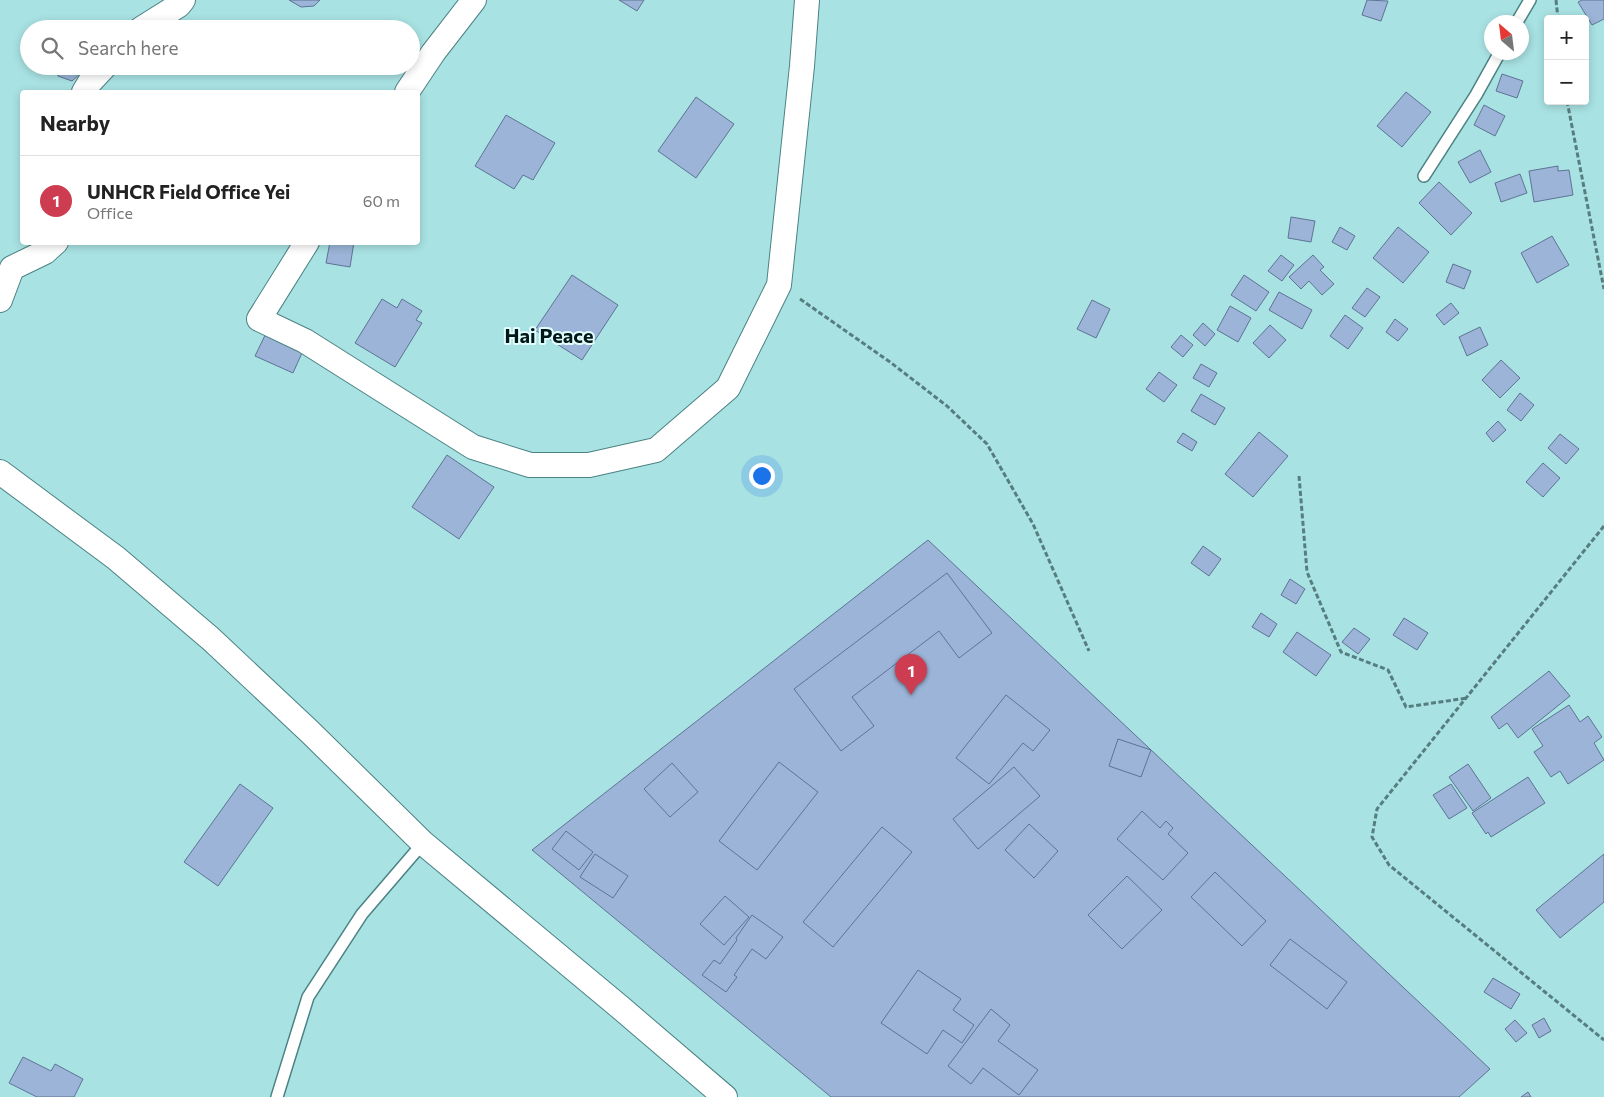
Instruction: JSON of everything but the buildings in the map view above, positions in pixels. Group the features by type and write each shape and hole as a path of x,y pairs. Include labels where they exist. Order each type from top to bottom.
{"street":[{"path":"155,20 179,5 183,0"},
{"path":"420,72 474,0"},
{"path":"305,245 259,319 305,341 473,447 530,465 589,465 656,450 728,388 779,285 807,0"},
{"path":"85,90 97,75"},
{"path":"408,90 418,75"},
{"path":"0,300 12,268 45,252 53,245"},
{"path":"0,472 116,558 211,639 310,732 423,843 621,1008 724,1097"}],"lane":[{"path":"1521,15 1530,0"},
{"path":"1424,176 1476,95 1496,60"},
{"path":"277,1097 308,997 362,914 423,843"}],"path":[{"path":"1556,0 1558,15"},
{"path":"1568,105 1604,289"},
{"path":"779,285 890,362 940,400 987,444 1034,524 1089,651"},
{"path":"1299,476 1307,572 1341,652 1388,670 1406,707 1467,698"},
{"path":"1604,526 1377,810 1372,837 1389,865 1604,1040"}],"place":[{"name":"UNHCR Field Office Yei","path":"911,695"}],"district":[{"name":"Hai Peace","path":"549,336"}]}
